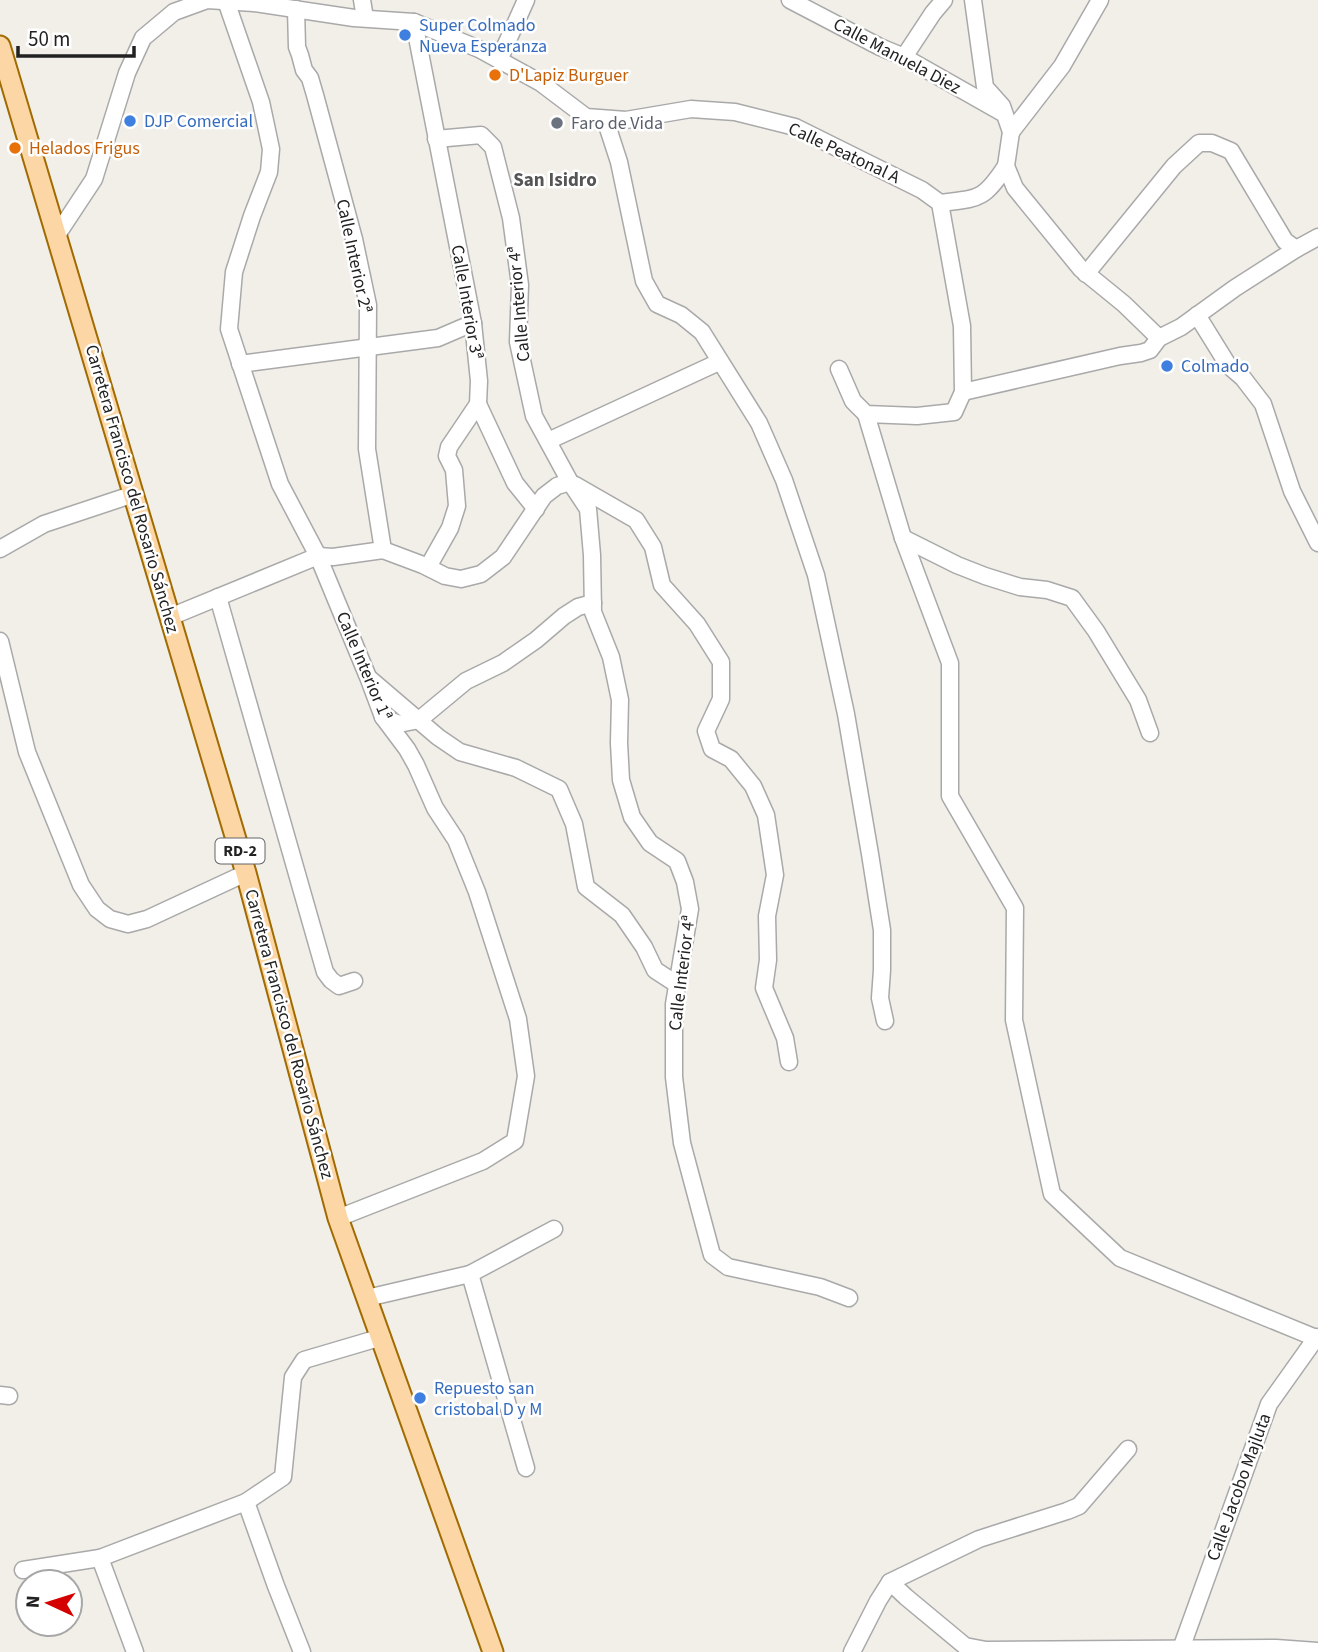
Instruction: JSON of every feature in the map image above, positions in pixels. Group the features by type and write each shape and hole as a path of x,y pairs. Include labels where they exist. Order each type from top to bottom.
{"main road":[{"name":"Carretera Francisco del Rosario Sánchez","path":"0,46 246,873 338,1218 493,1652"}],"street":[{"path":"362,0 365,18"},
{"path":"499,60 526,0"},
{"name":"Calle Manuela Diez","path":"790,0 904,57 1004,113"},
{"path":"904,57 944,0"},
{"path":"866,414 917,416 954,412 963,392 962,326 940,203 976,198 991,188 1006,166 1011,132 1002,106 985,87 973,0"},
{"path":"1011,132 1062,66 1100,0"},
{"name":"Calle Peatonal A","path":"57,236 94,179 127,74 143,38 174,12 207,1 254,3 354,18 414,22 479,48 541,83 586,117 626,120 691,109 735,112 795,127 922,190 940,203"},
{"name":"Calle Interior 1ª","path":"226,1 261,102 271,149 269,172 251,216 234,272 229,329 280,484 318,556 383,717 412,757 435,808 456,840 477,892 518,1019 526,1076 514,1141 483,1161 338,1218"},
{"name":"Calle Interior 2ª","path":"296,9 297,47 315,95 357,252 368,305 367,449 383,550"},
{"name":"Calle Interior 3ª","path":"414,22 473,323 479,381 478,404"},
{"path":"605,119 619,162 644,281 657,304 681,315 702,332 758,424 784,480 816,575 846,714 882,930 880,998 885,1021"},
{"name":"Calle Interior 4ª","path":"436,139 481,135 493,147 511,218 520,285 518,342 534,416 588,509 593,612 611,657 620,700 621,780 632,817 650,842 677,861 685,882 690,909 674,1004 674,1077 682,1143 712,1255 728,1266 820,1287 849,1298"},
{"path":"1086,274 1174,166 1199,143 1212,143 1231,151 1285,241 1296,249"},
{"path":"1006,166 1014,188 1081,269 1124,304 1159,338"},
{"path":"963,392 1150,350 1159,338 1181,327 1235,288 1318,236"},
{"path":"1198,314 1228,365 1243,378 1263,404 1292,491 1318,543"},
{"path":"240,364 438,338 473,323"},
{"path":"548,441 719,362"},
{"path":"839,369 853,401 866,414 903,538 950,663 950,796 1015,908 1014,1020 1052,1194 1120,1258 1317,1337"},
{"path":"478,404 515,483 536,509"},
{"path":"428,567 450,528 457,506 454,470 447,456 449,447 478,404"},
{"path":"170,617 318,556 333,557 383,550 445,576 461,579 481,574 503,556 544,496 557,486 570,482 636,520 653,547 662,585 697,624 721,663 721,699 706,731 712,749 731,759 753,786 766,815 775,875 767,916 768,960 764,988 785,1038 789,1062"},
{"path":"0,549 44,524 134,494"},
{"path":"903,538 985,576 1020,587 1047,590 1072,597 1138,700 1150,733"},
{"path":"218,597 325,972 339,986 354,981"},
{"path":"383,717 399,724 419,720 466,681 503,663 578,607 593,603"},
{"path":"0,642 27,752 81,885 97,909 110,919 128,924 147,919 246,873"},
{"path":"368,677 460,752 516,768 559,789 574,824 586,887 622,915 655,970 678,985"},
{"path":"367,1298 470,1274 554,1229"},
{"path":"470,1274 526,1468"},
{"path":"36,1568 100,1558 246,1502 284,1477 293,1377 304,1360 382,1337"},
{"name":"Calle Jacobo Majluta","path":"1181,1649 1269,1404 1317,1337"},
{"path":"852,1652 878,1601 891,1582 979,1539 1079,1506 1128,1449"},
{"path":"246,1502 302,1652"},
{"path":"100,1558 135,1652"},
{"path":"891,1582 962,1649 1318,1651"}],"place":[{"name":"Super Colmado Nueva Esperanza","path":"405,35"},
{"name":"D'Lapiz Burguer","path":"495,75"},
{"name":"DJP Comercial","path":"130,121"},
{"name":"Faro de Vida","path":"557,123"},
{"name":"Helados Frigus","path":"15,148"},
{"name":"Colmado","path":"1167,366"},
{"name":"Repuesto san cristobal D y M","path":"420,1398"}],"district":[{"name":"San Isidro","path":"555,180"}]}
